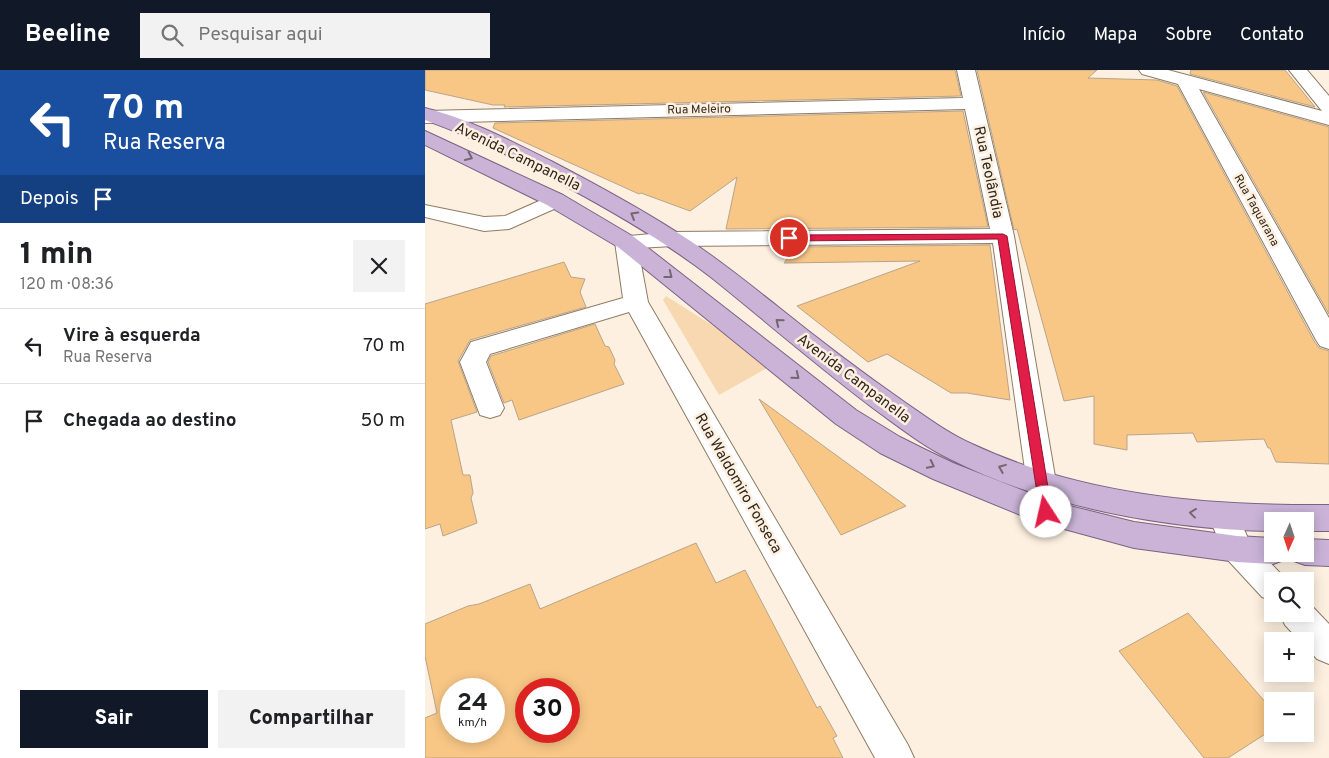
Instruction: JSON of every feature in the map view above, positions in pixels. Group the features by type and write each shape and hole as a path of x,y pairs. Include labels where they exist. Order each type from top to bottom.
{"main road":[{"name":"Avenida Campanella","path":"427,121 626,242 846,417 882,440 943,471 1046,512 1134,535 1237,549 1264,550"},
{"name":"Avenida Campanella","path":"427,121 532,159 640,218 719,272 826,360 908,419 960,451 1041,483 1129,505 1224,517 1329,518"},
{"path":"1314,552 1329,553"}],"street":[{"name":"Rua Teolândia","path":"967,70 1003,236 1046,512"},
{"path":"1149,70 1329,119"},
{"path":"1298,70 1329,108"},
{"name":"Rua Taquarana","path":"1185,80 1329,340"},
{"name":"Rua Meleiro","path":"427,121 973,103"},
{"path":"425,211 483,224 509,222 555,200"},
{"path":"626,242 673,239 1003,236"},
{"name":"Rua Waldomiro Fonseca","path":"626,242 636,302 895,758"},
{"path":"490,408 473,362 481,348 636,302"},
{"path":"1224,517 1237,549 1264,578"},
{"path":"1305,622 1329,648"}],"shaded area":[{"path":"666,296 774,364 719,395 663,300"}],"building":[{"path":"425,70 955,70 961,96 504,107 505,105 493,105 425,90"},
{"path":"977,70 1097,70 1088,78 1157,80 1177,86 1314,341 1319,348 1329,351 1329,464 1276,462 1264,439 1197,442 1193,433 1127,435 1127,450 1094,444 1094,396 1064,401 1017,229 1014,230"},
{"path":"1191,70 1285,70 1315,107 1190,74"},
{"path":"1203,92 1329,127 1329,314"},
{"path":"963,111 988,227 726,229 737,177 690,211 641,193 639,194 493,128 495,123"},
{"path":"990,245 1010,400 967,393 951,393 887,354 868,362 797,306 920,261 784,263 796,247"},
{"path":"564,262 571,277 585,279 580,292 586,307 470,340 458,361 477,412 451,420 463,475 470,475 473,493 471,498 477,523 443,536 440,524 425,529 425,304"},
{"path":"595,324 605,346 609,347 615,360 614,364 624,384 519,420 512,400 504,403 488,362 491,356"},
{"path":"759,399 906,506 841,535"},
{"path":"696,543 716,583 745,570 817,708 820,706 837,736 833,738 843,758 425,758 425,718 437,713 425,656 425,624 468,606 479,604 530,584 540,609"},
{"path":"1188,613 1264,701 1264,735 1228,758 1204,758 1119,651"}],"route":[{"path":"789,238 1003,236 1046,512"}]}
